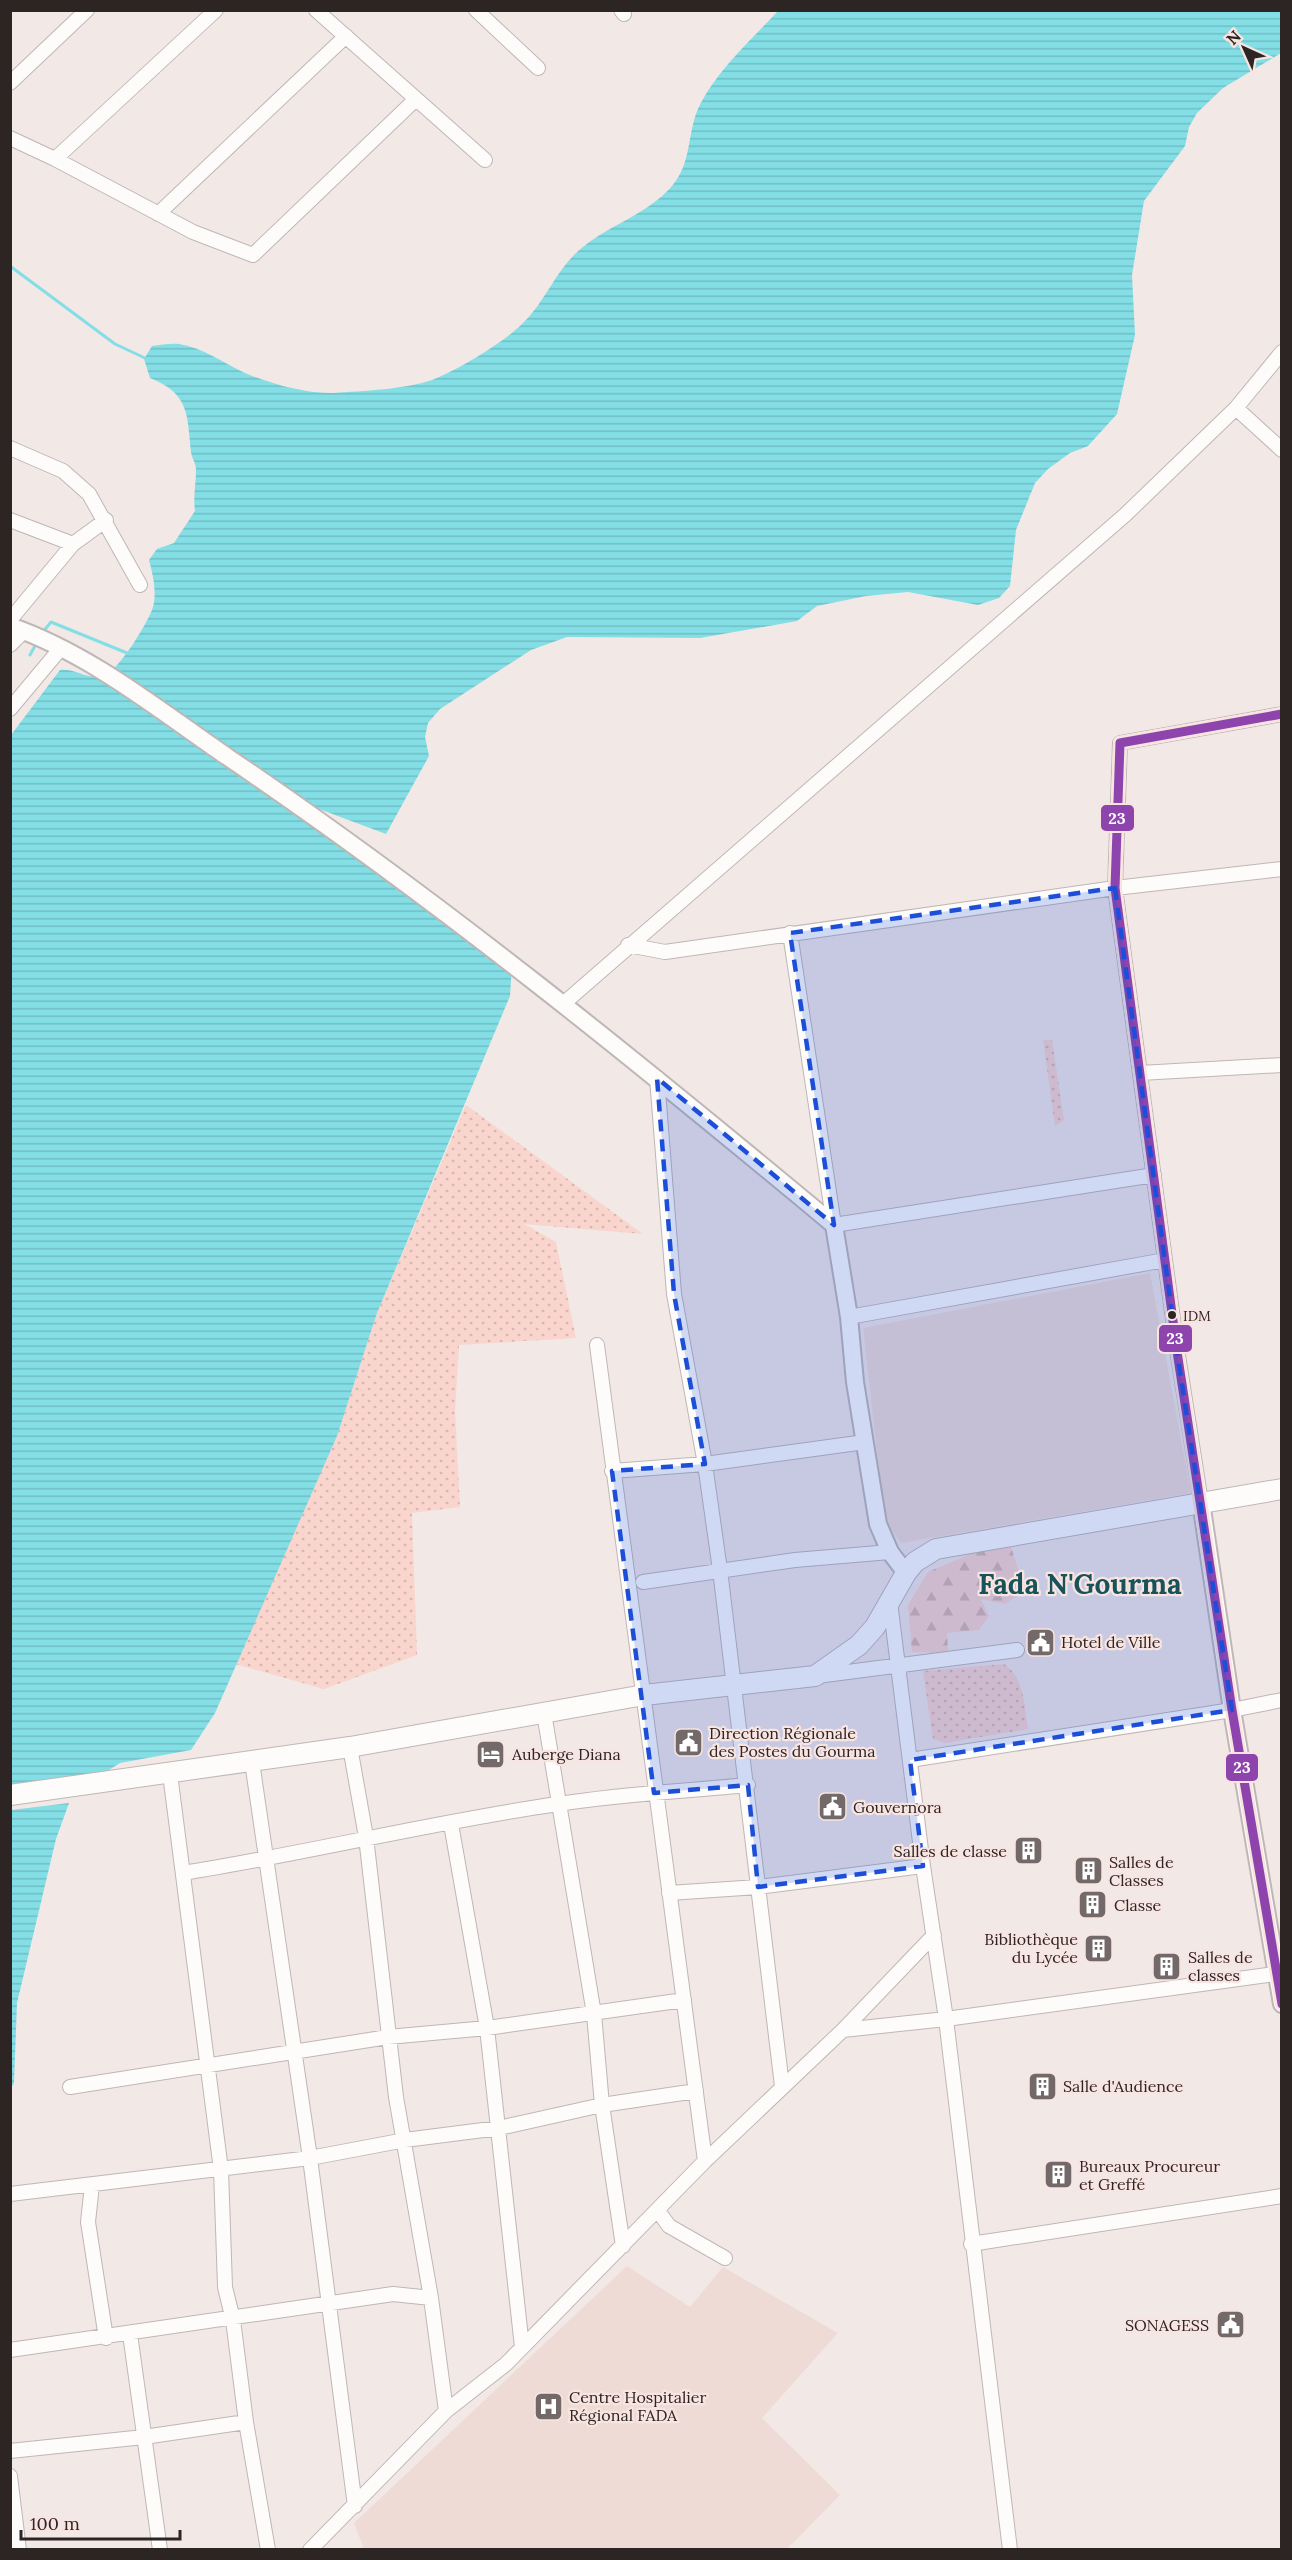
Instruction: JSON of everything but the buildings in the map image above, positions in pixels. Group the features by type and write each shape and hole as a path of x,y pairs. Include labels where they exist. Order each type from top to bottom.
{"highway":[{"path":"10,1796 350,1748 644,1695 815,1676 859,1645 890,1602 906,1573 926,1554 949,1545 1281,1489"}],"main road":[{"path":"29,633 61,648 285,796 657,1077 834,1225 878,1524 890,1552 906,1573"},
{"path":"1201,1502 1232,1710 1279,1974 1281,2004"}],"street":[{"path":"10,83 87,10"},
{"path":"56,159 216,10"},
{"path":"316,10 485,160"},
{"path":"476,10 538,68"},
{"path":"158,214 346,36"},
{"path":"10,138 56,159 193,232 253,255 416,99"},
{"path":"563,1004 628,945 1091,546 1236,408 1281,352"},
{"path":"1236,408 1281,450"},
{"path":"10,448 63,471 89,494 106,520 140,585"},
{"path":"10,520 73,544"},
{"path":"10,620 73,544 106,520"},
{"path":"10,645 29,633"},
{"path":"10,709 61,648"},
{"path":"1201,1502 1165,1260 1115,888 1120,743 1281,714"},
{"path":"628,945 665,952 1115,888 1281,869"},
{"path":"790,933 834,1225 1154,1175"},
{"path":"1140,1072 1281,1065"},
{"path":"657,1077 674,1294 705,1464 720,1570 783,2086"},
{"path":"849,1317 1165,1260"},
{"path":"597,1345 612,1471 644,1695 654,1794 705,2161"},
{"path":"612,1471 705,1464 865,1442"},
{"path":"643,1582 795,1560 890,1552"},
{"path":"890,1602 922,1866 946,2019 971,2244 1010,2550"},
{"path":"815,1676 1017,1650"},
{"path":"910,1760 1232,1710 1281,1700"},
{"path":"544,1713 594,2014 602,2105 623,2246"},
{"path":"350,1748 366,1837 388,2037 431,2298 446,2411"},
{"path":"252,1762 310,2158 355,2506"},
{"path":"170,1774 222,2170 225,2287 233,2320 246,2422 268,2550"},
{"path":"183,1873 266,1860 366,1837 451,1824 558,1803 748,1785"},
{"path":"451,1824 487,2028 522,2348"},
{"path":"669,1893 758,1887 922,1866"},
{"path":"310,2550 446,2411 506,2364 705,2161 843,2030 934,1935"},
{"path":"843,2030 946,2019 1279,1974"},
{"path":"70,2086 388,2037 487,2028 684,2000"},
{"path":"10,2194 310,2158 405,2140 499,2128 602,2105 696,2091"},
{"path":"92,2185 88,2222 106,2338"},
{"path":"971,2244 1281,2196"},
{"path":"658,2211 669,2226 725,2258"},
{"path":"10,2350 233,2320 393,2294 431,2298"},
{"path":"130,2334 160,2550"},
{"path":"10,2451 144,2437 246,2422"},
{"path":"10,2476 19,2550"}],"highlighted area":[{"path":"1115,888 1178,1358 1232,1710 910,1760 923,1866 758,1887 748,1785 654,1793 612,1471 705,1464 674,1294 657,1078 834,1225 790,933"}],"shaded area":[{"path":"1150,1273 1191,1493 901,1543 885,1522 863,1328"},
{"path":"627,2266 690,2307 723,2267 838,2333 762,2418 840,2495 787,2549 364,2549 354,2523"}],"green space":[{"path":"1043,1040 1052,1040 1064,1120 1055,1126"},
{"path":"466,1105 643,1234 524,1224 556,1242 576,1338 459,1345 455,1411 460,1507 412,1513 417,1655 324,1689 235,1664 337,1436 377,1313"},
{"path":"1011,1547 1025,1591 1005,1604 981,1599 989,1616 979,1630 947,1633 948,1653 912,1652 908,1605 928,1572 975,1552"},
{"path":"1004,1664 1011,1670 1020,1685 1028,1729 945,1743 933,1739 923,1671"}],"water":[{"path":"778,11 1281,11 1281,53 1223,88 1197,113 1189,127 1185,146 1144,201 1132,275 1135,335 1117,414 1088,446 1070,453 1048,469 1035,483 1016,530 1010,586 999,598 978,605 908,592 866,596 817,606 797,621 700,638 567,637 531,650 440,709 428,723 425,737 429,756 386,834 287,797 512,965 510,996 377,1313 337,1436 215,1713 191,1750 120,1763 104,1773 11,1785 11,735 60,670 99,677 111,671 118,664 140,633 153,607 155,589 149,560 157,549 174,543 195,511 196,468 191,452 189,427 184,407 173,391 150,378 144,359 152,346 179,344 205,352 266,381 289,388 323,393 410,386 432,380 467,363 502,340 530,316 565,265 583,247 641,212 672,186 683,168 698,109 705,95 734,57"},
{"path":"69,1803 56,1839 17,2003 14,2083 11,2088 11,1810"}],"waterway":[{"path":"10,266 115,344 147,359"},
{"path":"42,633 51,622 127,653"},
{"path":"30,655 36,644"}],"transit line":[{"name":"23","path":"1282,714 1120,743 1115,888 1178,1358 1232,1710 1282,2004"}],"place":[{"name":"IDM","path":"1172,1315"},
{"name":"Hotel de Ville","path":"1040,1642"},
{"name":"Direction Régionale des Postes du Gourma","path":"688,1742"},
{"name":"Auberge Diana","path":"491,1754"},
{"name":"Gouvernora","path":"832,1807"},
{"name":"Salles de classe","path":"1028,1851"},
{"name":"Salles de Classes","path":"1088,1871"},
{"name":"Classe","path":"1093,1905"},
{"name":"Bibliothèque du Lycée","path":"1099,1948"},
{"name":"Salles de classes","path":"1167,1966"},
{"name":"Salle d'Audience","path":"1042,2086"},
{"name":"Bureaux Procureur et Greffé","path":"1058,2175"},
{"name":"SONAGESS","path":"1230,2325"},
{"name":"Centre Hospitalier Régional FADA","path":"548,2406"}],"district":[{"name":"Fada N'Gourma","path":"1080,1584"}]}
